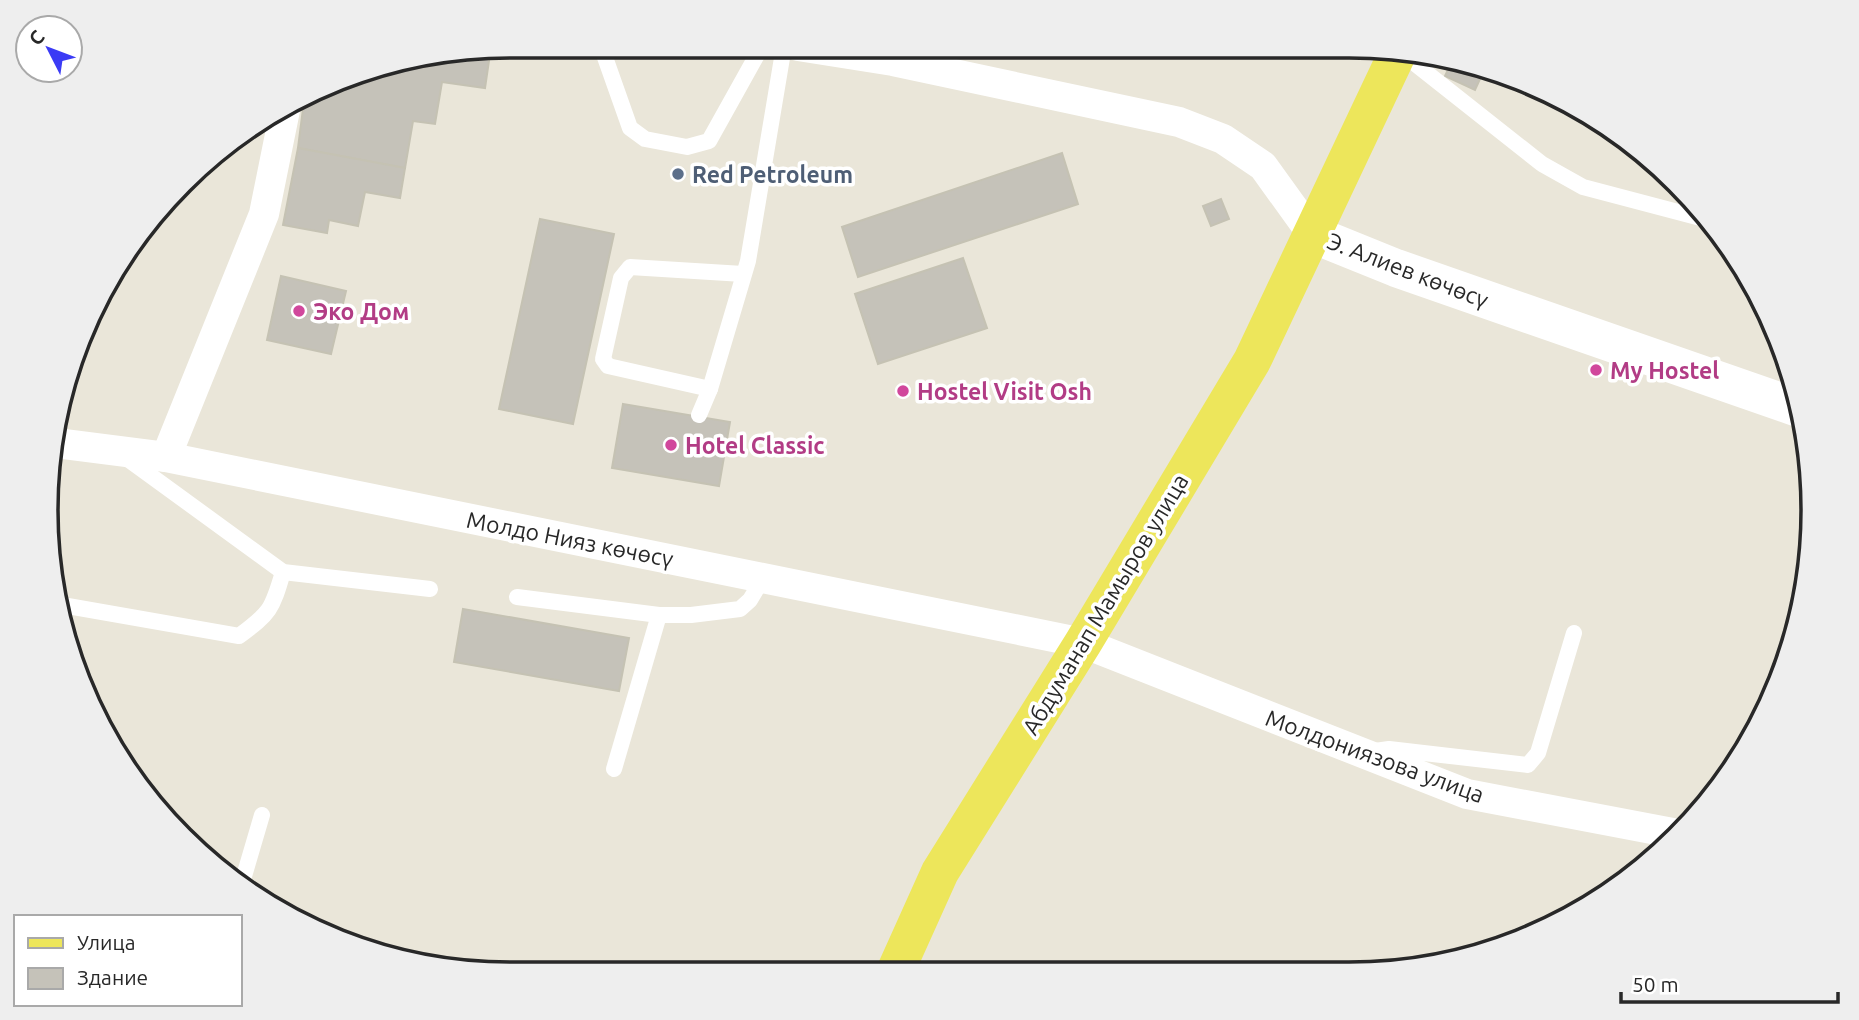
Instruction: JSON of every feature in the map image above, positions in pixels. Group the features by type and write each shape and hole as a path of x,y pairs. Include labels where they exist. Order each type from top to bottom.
{"main road":[{"name":"Абдуманап Мамыров улица","path":"900,962 940,872 1083,643 1252,361 1394,61"},
{"name":"Э. Алиев көчөсү","path":"1312,234 1396,268 1789,404"}],"street":[{"name":"Э. Алиев көчөсү","path":"915,58 1179,122 1223,139 1263,166 1312,234"},
{"path":"166,457 264,214 283,118"},
{"name":"Молдо Нияз көчөсү","path":"63,444 166,457 1083,643"},
{"name":"Молдониязова улица","path":"1083,643 1467,794 1667,832"}],"lane":[{"path":"605,58 630,128 645,139 687,147 709,141 755,58"},
{"path":"699,415 710,388 748,261 782,58"},
{"path":"1415,63 1542,164 1583,187 1692,216"},
{"path":"710,388 608,366 603,359 621,278 630,267 743,274"},
{"path":"114,449 283,572 430,589"},
{"path":"68,607 239,636 266,617 283,572"},
{"path":"517,597 659,615 691,615 740,610 750,600 763,578"},
{"path":"614,769 659,615"},
{"path":"1361,753 1389,749 1528,765 1538,753 1574,633"},
{"path":"244,876 262,816"}],"building":[{"path":"489,59 485,88 442,82 435,124 413,121 405,168 298,148 303,108 310,104 393,73 422,66"},
{"path":"1448,69 1481,78 1475,90 1445,76"},
{"path":"298,148 405,168 400,198 365,192 358,226 329,220 327,233 283,225"},
{"path":"1062,153 1078,204 858,277 842,227"},
{"path":"1221,199 1229,219 1211,226 1203,206"},
{"path":"540,219 614,234 573,424 499,409"},
{"path":"963,258 987,328 878,364 855,294"},
{"path":"281,276 346,291 331,354 267,340"},
{"name":"Hotel Classic","path":"623,404 730,422 719,486 612,468"},
{"path":"463,609 629,638 619,691 454,662"}],"place":[{"name":"Red Petroleum","path":"678,174"},
{"name":"Эко Дом","path":"299,311"},
{"name":"My Hostel","path":"1596,370"},
{"name":"Hostel Visit Osh","path":"903,391"},
{"name":"Hotel Classic","path":"671,445"}]}
